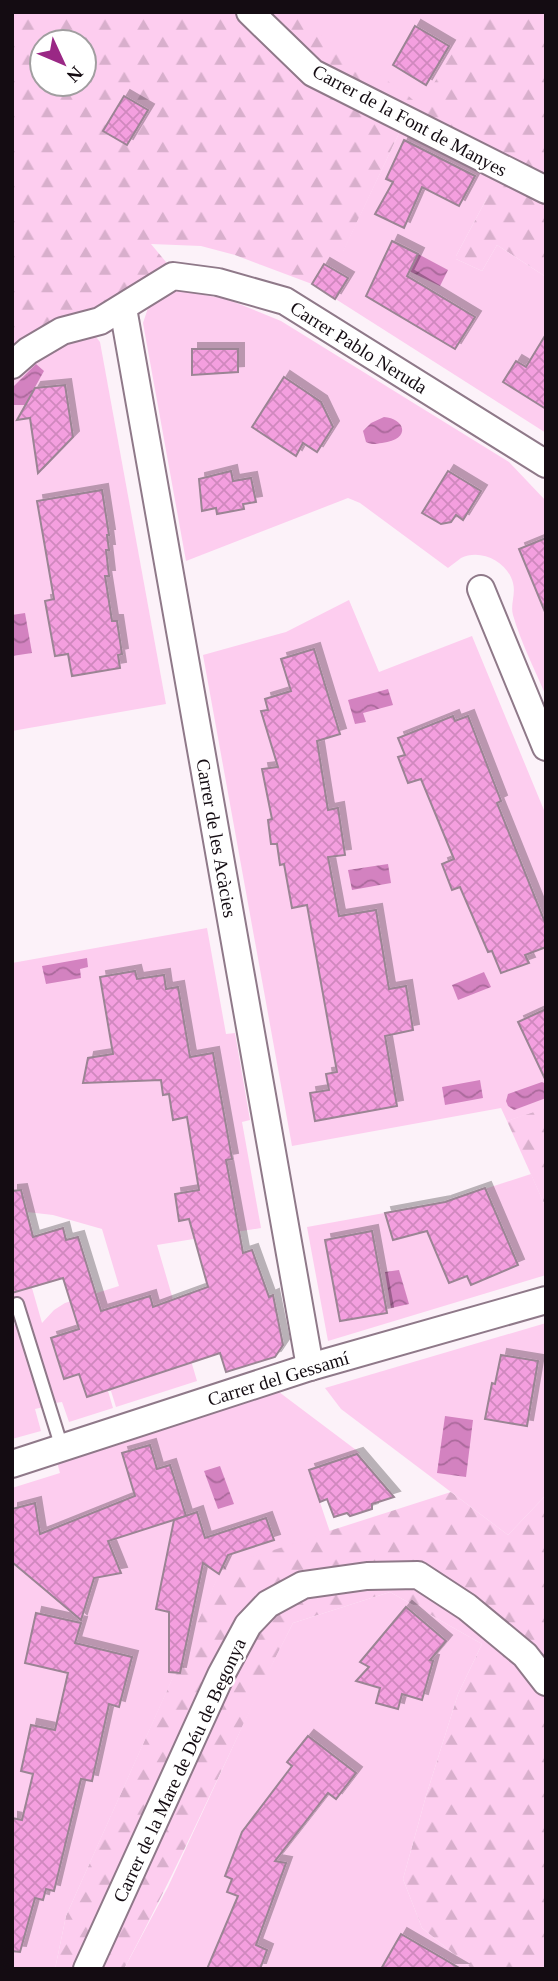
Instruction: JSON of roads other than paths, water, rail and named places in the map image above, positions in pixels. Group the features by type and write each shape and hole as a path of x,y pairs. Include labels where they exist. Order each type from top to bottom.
{"street":[{"name":"Carrer de la Font de Manyes","path":"250,12 313,73 546,191"},
{"name":"Carrer Pablo Neruda","path":"12,365 28,351 62,331 100,321 173,276 218,282 285,301 546,464"},
{"name":"Carrer de les Acàcies","path":"123,308 310,1367"},
{"path":"481,589 546,747"},
{"name":"Carrer del Gessamí","path":"12,1464 310,1367 546,1300"},
{"name":"Carrer de la Mare de Déu de Begonya","path":"87,1969 221,1675 248,1625 268,1604 303,1585 367,1576 418,1575 467,1607 525,1656 546,1682"}],"lane":[{"path":"16,1304 62,1448"}],"water":[{"path":"418,254 448,270 440,286 409,271"},
{"path":"36,364 44,371 25,405 12,405 12,388"},
{"path":"384,417 396,421 402,433 392,441 375,444 366,442 363,431 371,423"},
{"path":"25,613 32,653 12,656 12,615"},
{"path":"388,689 393,705 363,713 366,722 355,724 348,700"},
{"path":"388,864 391,883 352,890 348,870"},
{"path":"87,958 88,967 80,969 81,978 46,984 42,966"},
{"path":"484,972 491,987 458,1000 452,985"},
{"path":"480,1080 483,1098 445,1105 442,1087"},
{"path":"542,1082 546,1084 546,1098 514,1110 508,1106 508,1094"},
{"path":"399,1270 409,1304 391,1308 385,1272"},
{"path":"445,1416 473,1420 466,1477 437,1473"},
{"path":"220,1466 234,1504 218,1509 204,1471"}]}
